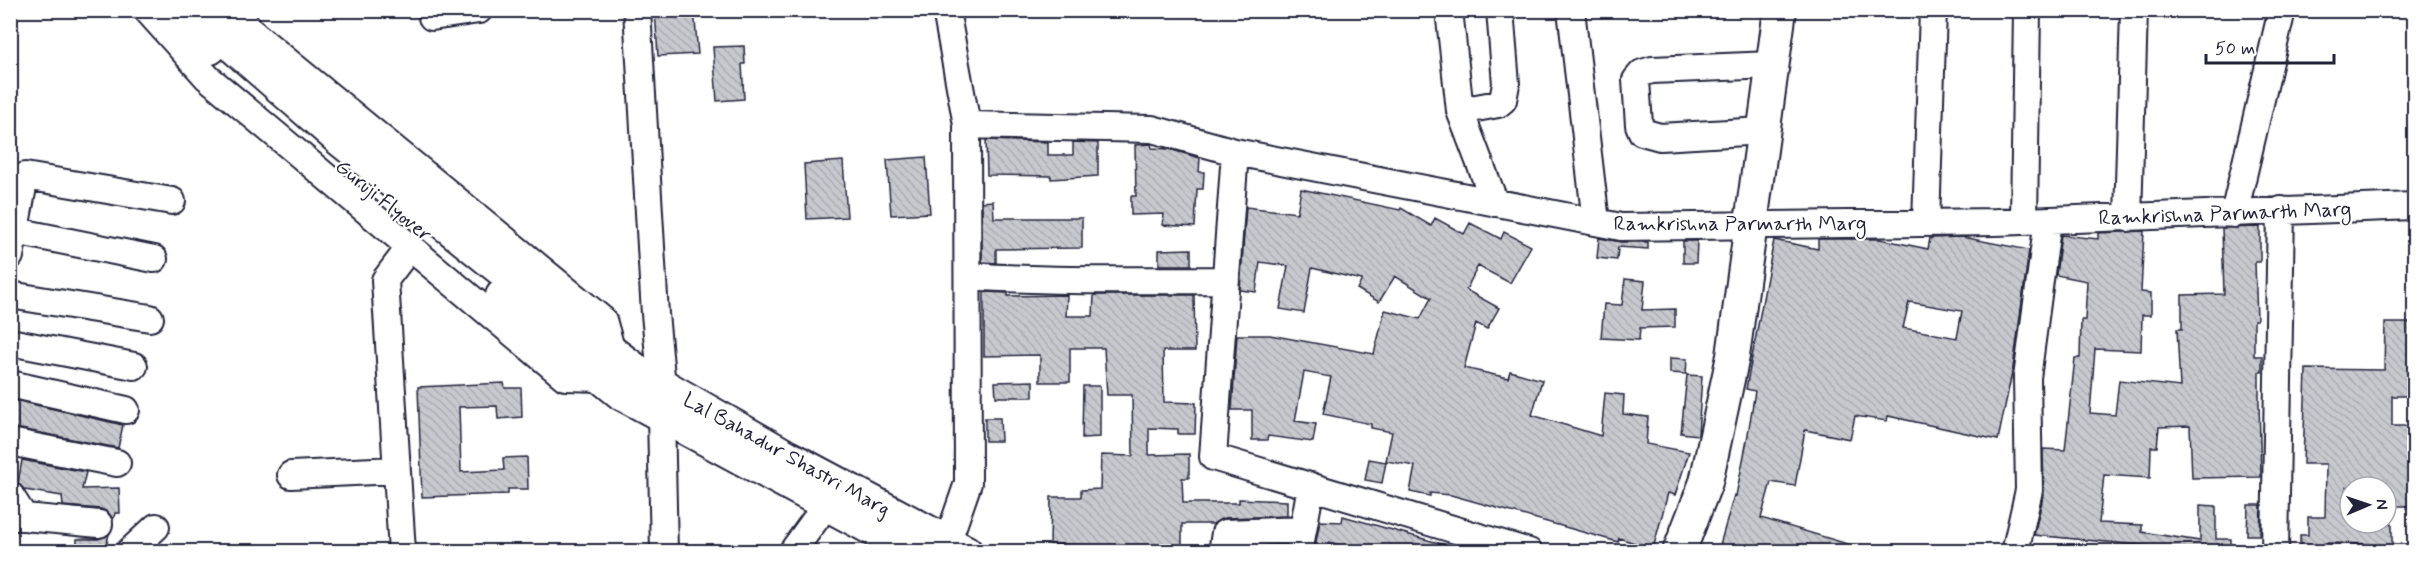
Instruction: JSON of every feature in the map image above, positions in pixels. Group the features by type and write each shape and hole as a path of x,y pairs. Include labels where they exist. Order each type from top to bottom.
{"main road":[{"name":"Guruji Flyover","path":"176,10 224,64 260,97 607,365"},
{"name":"Guruji Flyover","path":"202,10 237,50 339,139 508,276 573,338"},
{"path":"1679,552 1706,482 1733,356 1780,10"},
{"name":"Lal Bahadur Shastri Marg","path":"607,365 622,394 662,400 788,457 953,548"},
{"name":"Lal Bahadur Shastri Marg","path":"662,400 826,505 915,552"}],"street":[{"path":"147,10 207,77 565,377 607,365 603,320 254,34 234,10"},
{"path":"432,10 432,17 479,10"},
{"path":"637,10 662,400 664,552"},
{"path":"946,10 967,125 968,483 953,548"},
{"path":"1449,10 1460,111 1495,203"},
{"path":"1460,111 1497,104 1503,100 1506,84 1500,10"},
{"path":"1571,10 1596,222"},
{"path":"1926,223 1933,10"},
{"path":"2016,552 2029,490 2027,378 2036,220 2027,10"},
{"path":"2128,218 2134,10"},
{"path":"2234,214 2282,10"},
{"path":"1763,131 1649,135 1642,132 1639,125 1636,80 1642,73 1652,70 1772,65"},
{"name":"Ramkrishna Parmarth Marg","path":"967,125 1152,129 1235,152 1621,227 2128,218 2415,206"},
{"path":"1235,152 1213,457 1516,550"},
{"path":"10,256 25,176 171,201"},
{"path":"2275,552 2282,210"},
{"path":"15,231 154,259"},
{"path":"402,552 395,470 385,280 410,247"},
{"path":"968,276 1044,281 1082,278 1226,280"},
{"path":"10,295 150,318"},
{"path":"10,342 134,366"},
{"path":"10,384 126,410"},
{"path":"10,442 117,463"},
{"path":"291,474 395,470"},
{"path":"1222,552 1225,533 1301,541 1311,486"},
{"path":"10,495 17,517 99,524"},
{"path":"792,552 826,505"},
{"path":"129,552 156,527"}],"building":[{"path":"655,10 694,10 698,54 658,56"},
{"path":"744,46 745,64 742,64 744,99 717,101 713,47"},
{"path":"986,140 1048,142 1048,155 1073,155 1073,142 1098,143 1098,176 1051,179 1051,176 987,175"},
{"path":"1151,144 1152,148 1169,149 1200,158 1199,172 1204,172 1203,189 1197,189 1195,227 1163,225 1164,214 1131,215 1131,196 1136,196 1135,145"},
{"path":"926,157 930,213 891,215 887,160"},
{"path":"843,161 847,217 807,219 804,164"},
{"path":"1301,189 1400,210 1401,208 1431,226 1435,218 1464,234 1470,223 1501,239 1504,232 1531,246 1510,283 1478,266 1466,290 1499,308 1487,329 1476,323 1464,368 1508,378 1510,371 1542,380 1532,415 1601,436 1605,393 1624,395 1623,414 1648,417 1646,444 1689,452 1675,495 1668,493 1653,549 1619,538 1618,542 1451,495 1430,493 1430,496 1410,492 1415,466 1386,461 1392,432 1371,428 1371,424 1323,414 1331,377 1304,372 1295,421 1316,424 1313,442 1268,436 1267,440 1252,440 1252,410 1232,410 1237,335 1270,335 1374,354 1385,310 1420,319 1431,298 1395,276 1379,302 1357,289 1362,280 1312,268 1304,313 1280,309 1288,266 1260,262 1256,292 1240,290 1246,207 1297,213"},
{"path":"993,201 994,218 1082,218 1082,248 996,249 996,263 982,262 982,202"},
{"path":"2260,227 2260,262 2255,262 2257,320 2254,320 2254,356 2262,356 2262,372 2259,372 2261,477 2192,478 2190,426 2159,427 2157,447 2151,447 2150,478 2104,475 2099,523 2142,525 2142,532 2200,541 2200,505 2216,506 2216,539 2231,539 2231,552 2168,552 2147,548 2148,546 2034,535 2044,493 2043,449 2065,450 2075,358 2080,358 2081,320 2085,320 2087,281 2056,275 2061,235 2098,239 2098,233 2144,231 2141,292 2151,293 2151,315 2142,315 2141,351 2095,349 2090,413 2115,415 2119,380 2180,387 2177,329 2182,329 2182,295 2224,294 2222,228"},
{"path":"1962,237 2029,250 2013,368 1998,440 1888,416 1887,421 1855,416 1850,439 1805,430 1795,486 1771,482 1761,518 1861,548 1861,552 1718,552 1734,495 1736,496 1747,440 1755,391 1746,389 1774,240 1818,249 1818,239 1880,239 1928,249 1930,238","holes":["1909,302 1962,311 1957,338 1903,328"]},
{"path":"1599,238 1621,242 1648,242 1648,249 1618,247 1617,260 1597,258"},
{"path":"1683,241 1697,241 1696,263 1683,263"},
{"path":"1191,249 1191,265 1159,265 1159,250"},
{"path":"1625,279 1645,281 1642,310 1675,309 1675,327 1640,328 1639,340 1601,338 1604,304 1622,305"},
{"path":"984,292 1008,293 1008,296 1067,295 1066,316 1093,316 1094,295 1194,295 1195,351 1163,351 1164,402 1196,403 1195,434 1178,434 1178,429 1149,428 1149,455 1189,454 1189,478 1182,478 1183,503 1239,503 1239,499 1287,501 1287,516 1224,518 1213,524 1182,524 1182,552 1086,552 1085,545 1050,544 1051,497 1081,497 1081,490 1100,489 1101,455 1133,456 1132,395 1107,395 1104,348 1070,348 1070,382 1040,382 1040,355 984,356"},
{"path":"2385,323 2415,323 2415,396 2392,396 2392,426 2415,426 2415,506 2398,506 2398,475 2338,475 2338,535 2392,535 2392,552 2368,552 2368,544 2325,543 2325,552 2300,552 2300,535 2308,535 2308,517 2325,517 2326,464 2303,464 2306,369 2384,370"},
{"path":"1670,358 1687,359 1686,374 1670,373"},
{"path":"1687,375 1702,376 1698,435 1681,433"},
{"path":"1033,381 1033,397 996,397 995,382"},
{"path":"504,383 505,388 521,388 522,417 498,419 497,406 459,407 461,472 504,470 503,458 527,457 528,489 508,489 508,494 422,497 418,387"},
{"path":"1083,386 1100,386 1100,437 1082,438"},
{"path":"10,399 123,425 118,448 10,427"},
{"path":"985,418 1000,418 1001,441 985,441"},
{"path":"1369,459 1386,462 1382,483 1365,480"},
{"path":"22,460 86,472 82,489 119,488 120,513 115,513 113,520 108,512 101,509 63,506 62,496 25,490 18,483"},
{"path":"2248,505 2261,505 2260,535 2247,535"},
{"path":"1343,516 1456,548 1455,552 1363,552 1329,542 1329,552 1314,552 1320,521 1342,522"},
{"path":"109,534 105,552 77,552 77,539 98,539"}]}
